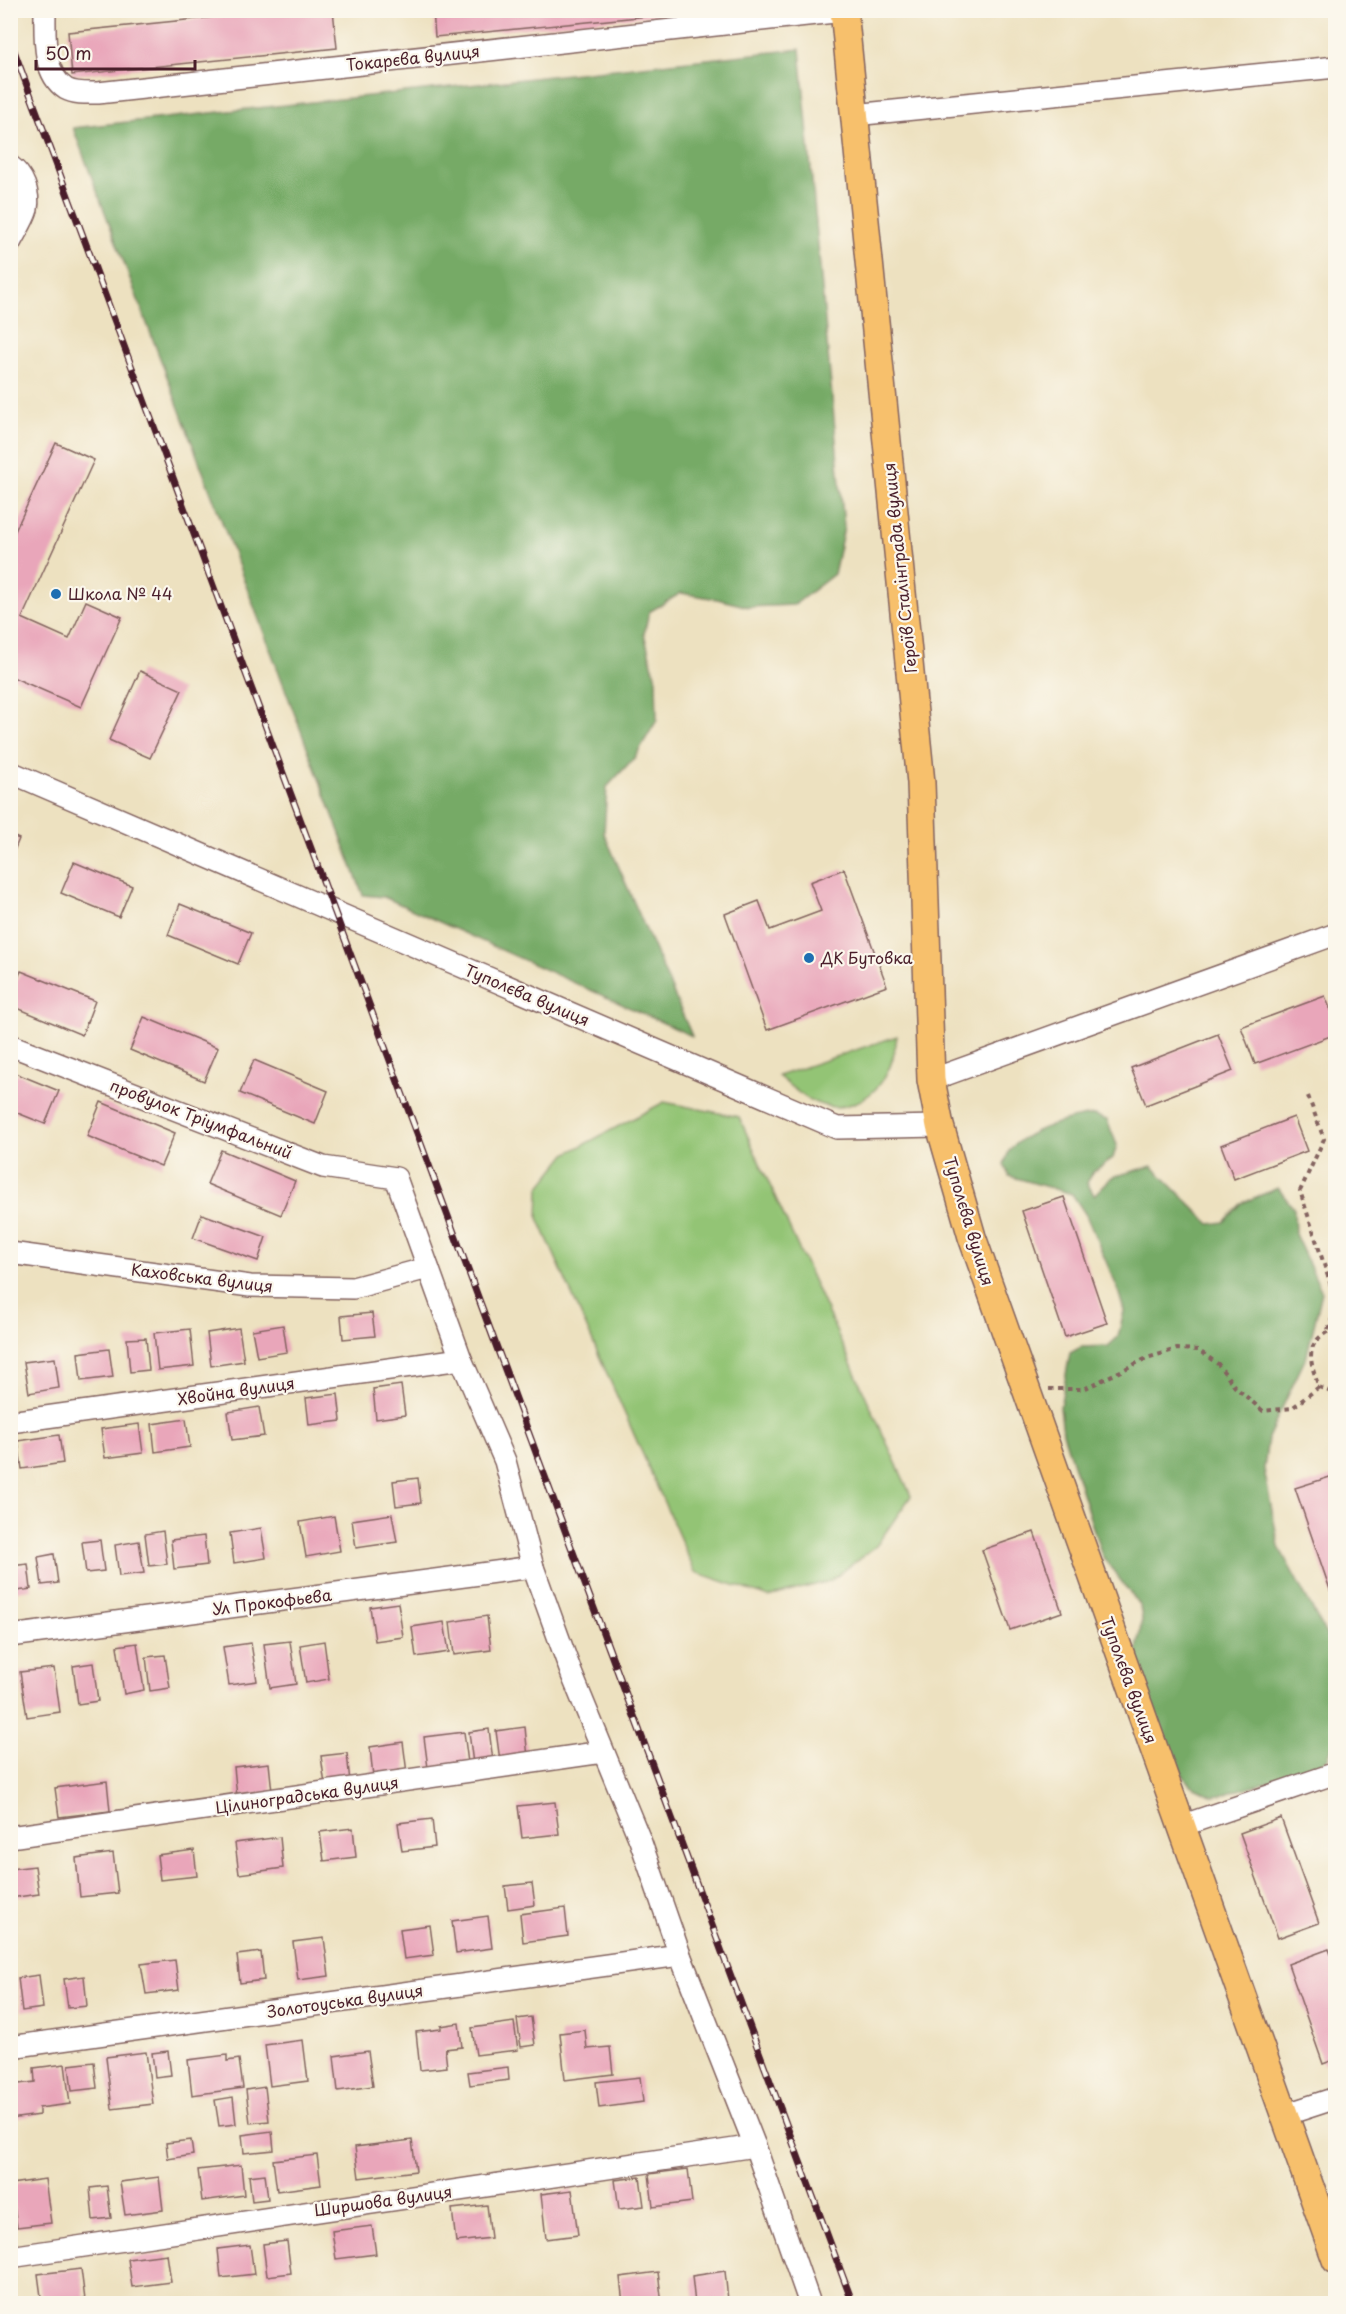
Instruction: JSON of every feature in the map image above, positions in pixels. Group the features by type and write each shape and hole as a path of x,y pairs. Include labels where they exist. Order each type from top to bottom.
{"main road":[{"name":"Героїв Сталінграда вулиця","path":"844,10 921,783 930,1080 940,1126"},
{"name":"Туполєва вулиця","path":"940,1126 972,1237 1335,2260"}],"street":[{"name":"Токарєва вулиця","path":"45,10 45,54 53,74 66,89 80,93 98,93 844,10"},
{"path":"854,115 1335,67"},
{"path":"10,243 27,208 26,189 16,173"},
{"name":"Туполєва вулиця","path":"10,772 837,1128 940,1126"},
{"path":"930,1080 1335,934"},
{"name":"провулок Тріумфальний","path":"10,1045 323,1167 396,1178 428,1268"},
{"name":"Каховська вулиця","path":"10,1253 250,1286 353,1288 428,1268"},
{"path":"428,1268 461,1359 505,1461 533,1567 603,1752 640,1840 680,1955 755,2146 810,2304"},
{"name":"Хвойна вулиця","path":"10,1422 461,1359"},
{"name":"Ул Прокофьева","path":"10,1636 533,1567"},
{"name":"Цілиноградська вулиця","path":"10,1837 603,1752"},
{"path":"1181,1826 1335,1773"},
{"name":"Золотоуська вулиця","path":"10,2047 680,1955"},
{"path":"1284,2115 1335,2098"},
{"name":"Ширшова вулиця","path":"10,2257 755,2146"}],"path":[{"path":"1308,1096 1324,1139 1300,1191 1335,1301"},
{"path":"1328,1331 1335,1307"},
{"path":"1335,1328 1328,1331 1313,1345 1309,1362 1319,1387 1335,1394"},
{"path":"1026,1388 1084,1389 1147,1358 1177,1349 1198,1350 1218,1364 1235,1388 1263,1410 1292,1408 1319,1387"}],"green space":[{"path":"800,49 844,527 834,574 794,605 749,607 681,593 649,612 644,634 656,679 657,720 635,757 607,787 604,833 692,1036 384,897 363,895 73,128"},
{"path":"897,1036 892,1060 881,1083 865,1098 855,1103 834,1107 823,1105 803,1096 778,1076"},
{"path":"664,1102 739,1117 911,1496 876,1546 830,1581 769,1597 695,1572 538,1218 539,1188 566,1154"},
{"path":"1094,1115 1107,1120 1117,1145 1113,1158 1093,1172 1087,1183 1094,1195 1112,1177 1152,1166 1210,1224 1224,1222 1242,1203 1278,1188 1294,1209 1295,1234 1322,1292 1307,1355 1268,1438 1264,1469 1279,1547 1329,1640 1335,1677 1335,1739 1328,1758 1318,1768 1221,1795 1213,1796 1190,1785 1160,1743 1136,1657 1142,1619 1140,1606 1102,1556 1063,1433 1060,1407 1070,1353 1081,1347 1108,1346 1118,1337 1124,1311 1117,1287 1086,1215 1072,1194 1009,1176 1004,1164 1009,1151 1036,1131 1060,1122"}],"building":[{"path":"286,10 333,10 337,48 72,75 68,32"},
{"path":"433,10 689,10 689,12 435,37"},
{"path":"56,443 94,460 22,618 69,639 86,601 122,617 81,707 10,676 10,542"},
{"path":"140,671 182,690 150,758 109,740"},
{"path":"10,835 19,839 11,858 10,858"},
{"path":"74,862 132,886 119,917 61,893"},
{"name":"ДК Бутовка","path":"844,869 887,986 767,1030 725,914 759,901 770,930 821,911 810,882"},
{"path":"180,904 251,933 238,964 168,935"},
{"path":"21,971 95,1001 82,1035 10,1005 10,996"},
{"path":"1325,996 1336,1023 1336,1034 1255,1064 1241,1027"},
{"path":"144,1017 218,1048 204,1081 130,1050"},
{"path":"1218,1034 1233,1071 1146,1105 1131,1068"},
{"path":"254,1060 328,1091 315,1124 240,1093"},
{"path":"10,1071 59,1091 45,1124 10,1110"},
{"path":"101,1102 175,1133 161,1166 87,1136"},
{"path":"1294,1117 1307,1151 1234,1179 1221,1145"},
{"path":"221,1150 295,1181 281,1215 207,1184"},
{"path":"1064,1197 1107,1323 1065,1337 1022,1211"},
{"path":"202,1214 266,1237 258,1261 193,1238"},
{"path":"372,1313 375,1336 343,1339 341,1316"},
{"path":"283,1325 287,1352 257,1357 252,1330"},
{"path":"239,1328 244,1361 211,1366 207,1333"},
{"path":"190,1329 194,1366 158,1370 154,1333"},
{"path":"146,1338 149,1370 130,1372 127,1339"},
{"path":"109,1349 113,1377 81,1381 78,1353"},
{"path":"55,1358 59,1388 29,1393 24,1362"},
{"path":"401,1385 405,1415 376,1419 373,1389"},
{"path":"338,1394 341,1421 309,1425 306,1398"},
{"path":"259,1407 264,1436 232,1440 228,1412"},
{"path":"186,1419 190,1447 155,1452 152,1424"},
{"path":"139,1424 143,1453 105,1458 101,1429"},
{"path":"59,1435 63,1463 22,1469 18,1441"},
{"path":"1336,1475 1336,1604 1335,1604 1295,1488"},
{"path":"418,1478 421,1503 396,1506 393,1481"},
{"path":"392,1514 397,1542 356,1548 352,1520"},
{"path":"334,1516 340,1551 306,1557 300,1522"},
{"path":"261,1528 266,1558 234,1563 230,1533"},
{"path":"163,1531 167,1564 149,1566 145,1534"},
{"path":"1034,1532 1062,1612 1010,1630 982,1550"},
{"path":"204,1536 207,1565 174,1569 171,1540"},
{"path":"100,1540 104,1571 86,1573 82,1542"},
{"path":"139,1541 144,1573 119,1576 115,1545"},
{"path":"54,1554 58,1583 42,1585 38,1557"},
{"path":"28,1564 31,1589 10,1592 10,1566"},
{"path":"398,1603 403,1637 375,1641 370,1607"},
{"path":"487,1616 491,1650 454,1655 450,1622"},
{"path":"444,1622 449,1652 416,1657 412,1627"},
{"path":"290,1641 296,1684 270,1688 264,1644"},
{"path":"324,1641 329,1679 306,1683 300,1645"},
{"path":"137,1643 144,1690 124,1694 117,1646"},
{"path":"251,1643 257,1681 229,1685 223,1647"},
{"path":"165,1655 170,1688 150,1691 146,1657"},
{"path":"93,1663 98,1701 78,1704 73,1666"},
{"path":"54,1668 60,1712 27,1717 20,1672"},
{"path":"525,1727 528,1758 500,1761 496,1731"},
{"path":"489,1729 493,1761 473,1764 469,1732"},
{"path":"464,1732 468,1763 428,1768 424,1737"},
{"path":"403,1742 407,1773 373,1777 370,1747"},
{"path":"347,1753 350,1782 325,1785 321,1756"},
{"path":"269,1763 272,1792 237,1797 234,1767"},
{"path":"107,1781 110,1811 59,1817 55,1788"},
{"path":"555,1802 559,1834 522,1838 518,1806"},
{"path":"1281,1818 1319,1923 1278,1938 1240,1833"},
{"path":"432,1819 435,1847 402,1851 398,1823"},
{"path":"353,1828 356,1857 324,1861 320,1832"},
{"path":"280,1837 283,1868 239,1874 235,1843"},
{"path":"194,1850 197,1876 160,1880 157,1855"},
{"path":"113,1853 118,1893 80,1897 76,1858"},
{"path":"35,1866 39,1894 10,1898 10,1869"},
{"path":"532,1883 535,1905 508,1909 505,1886"},
{"path":"565,1908 568,1936 523,1942 520,1914"},
{"path":"488,1916 492,1948 456,1953 452,1921"},
{"path":"430,1925 434,1955 404,1959 400,1929"},
{"path":"324,1938 329,1976 298,1980 293,1942"},
{"path":"1329,1949 1336,1968 1336,2059 1323,2064 1288,1964"},
{"path":"261,1952 264,1980 240,1983 237,1955"},
{"path":"175,1960 179,1990 146,1994 141,1964"},
{"path":"39,1975 43,2008 22,2011 18,1978"},
{"path":"84,1976 87,2006 68,2008 64,1979"},
{"path":"531,2017 535,2045 521,2047 517,2019"},
{"path":"514,2022 518,2050 476,2055 472,2028"},
{"path":"459,2023 462,2047 445,2049 447,2067 420,2070 416,2032 441,2029 441,2026"},
{"path":"585,2030 587,2049 610,2047 613,2074 565,2080 560,2033"},
{"path":"303,2040 308,2081 270,2086 265,2045"},
{"path":"168,2051 171,2075 155,2077 152,2053"},
{"path":"368,2051 373,2086 338,2091 334,2056"},
{"path":"146,2052 153,2104 112,2109 106,2057"},
{"path":"227,2055 227,2061 239,2059 243,2088 192,2095 188,2060"},
{"path":"94,2062 97,2088 72,2091 69,2065"},
{"path":"65,2064 70,2104 39,2108 39,2115 10,2119 10,2085 35,2082 34,2068"},
{"path":"508,2067 509,2080 470,2085 468,2072"},
{"path":"640,2077 643,2102 599,2108 596,2082"},
{"path":"265,2087 269,2121 250,2123 246,2090"},
{"path":"233,2097 236,2124 219,2126 215,2100"},
{"path":"272,2131 274,2150 244,2153 242,2135"},
{"path":"191,2140 193,2155 168,2159 166,2143"},
{"path":"412,2140 416,2171 359,2178 355,2147"},
{"path":"317,2155 321,2185 277,2191 273,2160"},
{"path":"241,2165 244,2195 202,2201 198,2170"},
{"path":"688,2169 692,2202 653,2207 649,2174"},
{"path":"265,2174 268,2199 252,2201 249,2176"},
{"path":"159,2177 163,2210 125,2215 120,2182"},
{"path":"640,2177 644,2206 619,2209 615,2180"},
{"path":"45,2179 51,2223 17,2227 11,2184"},
{"path":"107,2186 111,2218 93,2220 90,2188"},
{"path":"572,2190 578,2235 546,2239 541,2194"},
{"path":"487,2205 491,2238 456,2242 452,2209"},
{"path":"372,2226 376,2254 336,2259 332,2231"},
{"path":"287,2241 291,2273 267,2276 263,2244"},
{"path":"250,2245 254,2274 221,2278 218,2249"},
{"path":"167,2254 171,2282 132,2287 128,2259"},
{"path":"81,2269 85,2300 42,2304 38,2274"},
{"path":"725,2271 728,2300 695,2304 692,2276"},
{"path":"658,2272 662,2304 623,2304 620,2277"},
{"path":"10,2283 12,2283 15,2304 10,2304"}],"railway":[{"path":"10,40 853,2304"}],"place":[{"name":"Школа № 44","path":"56,594"},
{"name":"ДК Бутовка","path":"809,958"}]}
